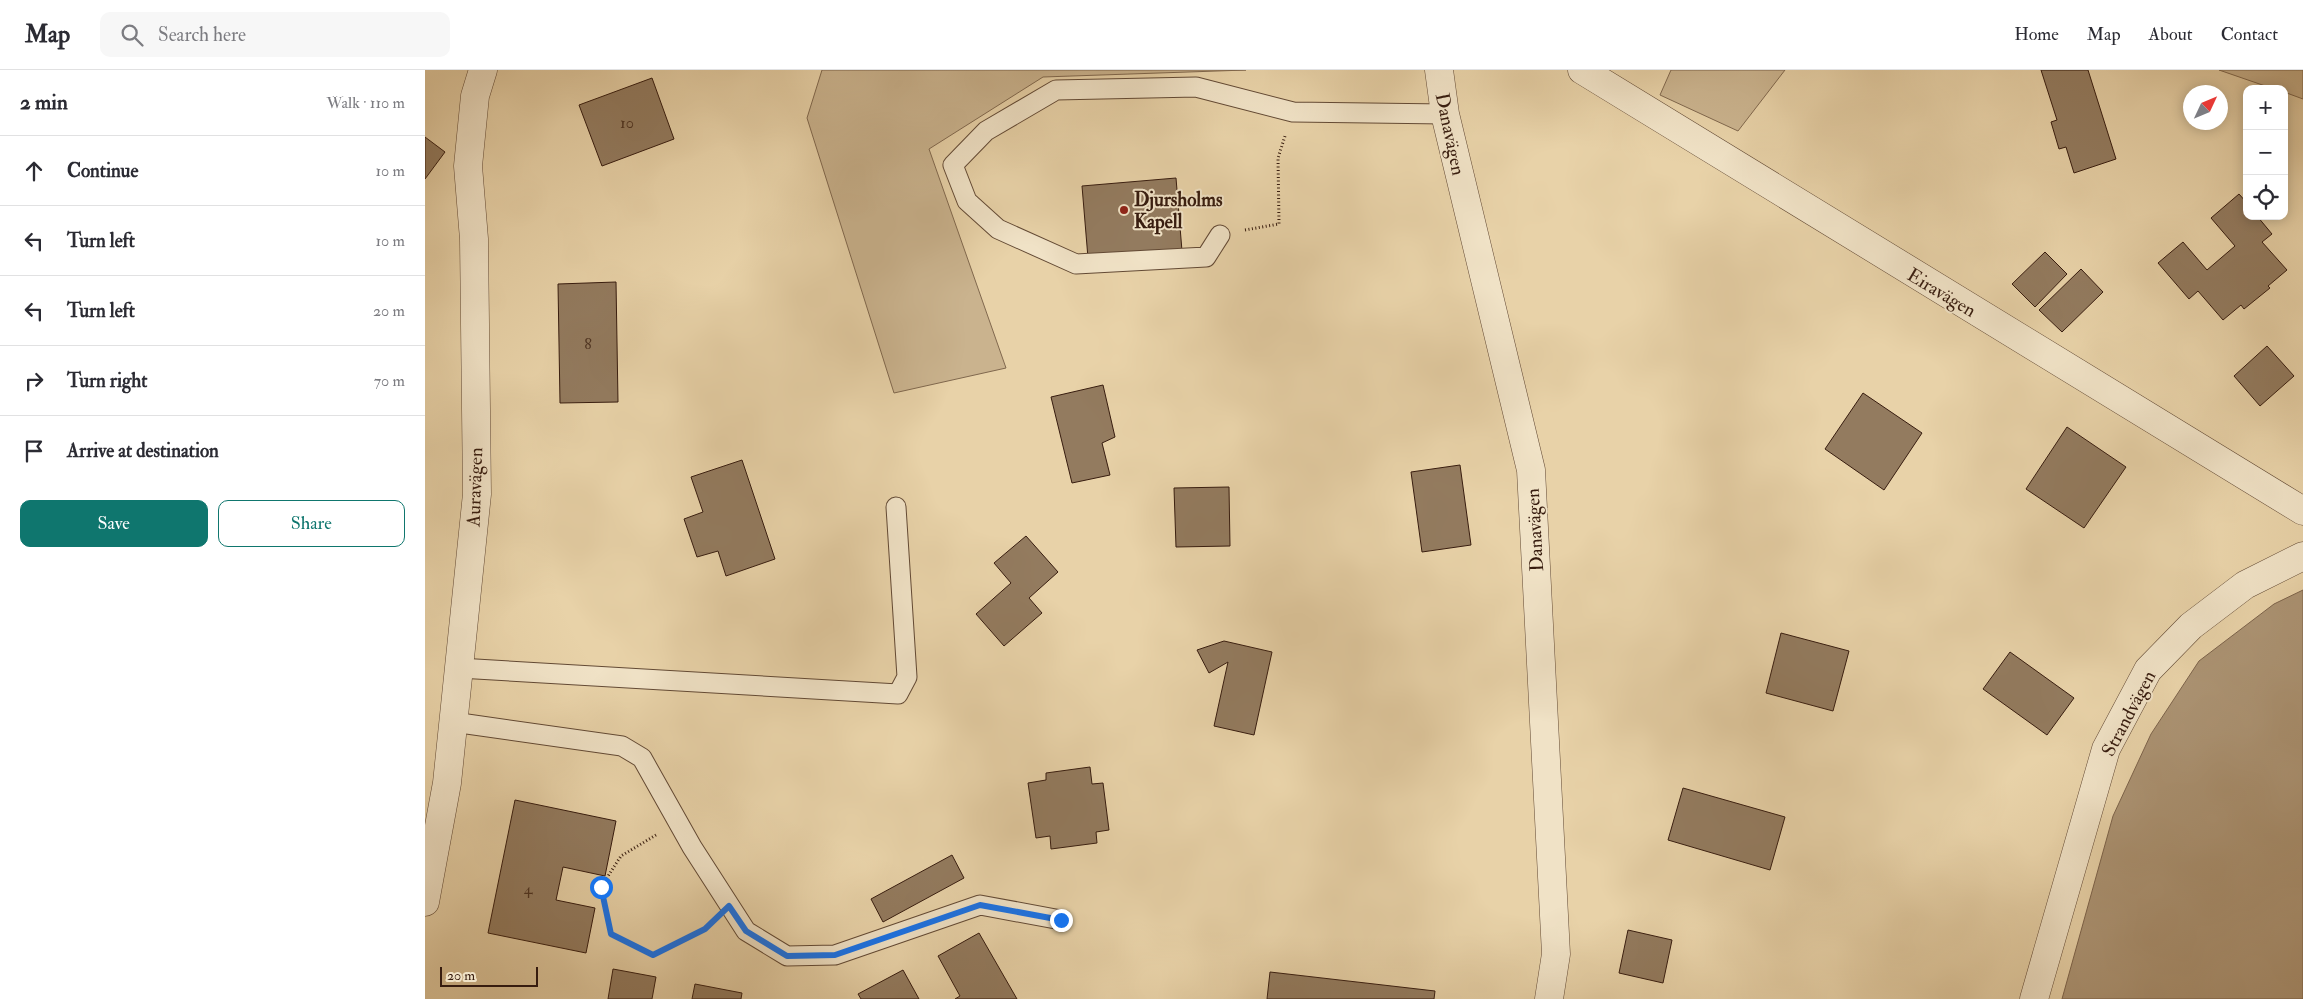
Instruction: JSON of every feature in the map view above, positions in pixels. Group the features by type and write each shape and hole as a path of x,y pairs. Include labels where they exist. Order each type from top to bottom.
{"street":[{"name":"Auravägen","path":"425,902 436,779 453,722 477,494 474,238 468,166 475,96 483,70"},
{"name":"Danavägen","path":"1439,70 1445,114 1531,470 1556,954 1549,999"},
{"name":"Eiravägen","path":"1582,70 2303,511"},
{"name":"Strandvägen","path":"2034,999 2105,749 2148,670 2191,626 2245,585 2303,556"}],"lane":[{"path":"1220,235 1206,257 1077,264 998,229 967,201 953,166 986,131 1056,90 1196,86 1293,112 1445,114"},
{"path":"459,668 898,694 907,677 896,507"},
{"path":"453,722 622,746 642,758 678,822 746,931 787,956 835,955 980,905 1061,920"}],"path":[{"path":"1220,235 1279,224 1278,158 1293,112"},
{"path":"678,822 621,856 601,887 611,934 653,955 705,929 729,906"}],"shaded area":[{"path":"822,70 1246,70 1043,77 929,149 1006,368 894,393 807,118"},
{"path":"1671,70 1785,70 1738,131 1660,95"},
{"path":"2219,70 2303,70 2303,99 2288,93 2288,85 2262,85"},
{"path":"2303,590 2303,999 2062,999 2113,816 2151,734 2199,661 2274,604"}],"building":[{"path":"2041,70 2088,70 2116,159 2074,173 2066,147 2059,149 2051,122 2057,120"},
{"path":"652,78 674,139 602,166 579,105"},
{"path":"425,137 445,152 425,179"},
{"path":"1176,178 1182,251 1088,258 1082,186"},
{"path":"2239,194 2243,198 2243,220 2260,220 2272,234 2262,242 2287,270 2268,286 2270,288 2244,309 2241,305 2223,320 2198,291 2189,299 2158,263 2183,242 2207,270 2235,246 2211,218"},
{"path":"2045,252 2067,274 2035,307 2012,284"},
{"path":"2081,269 2103,292 2062,332 2039,310"},
{"path":"616,282 618,402 560,403 558,284"},
{"path":"2267,346 2294,376 2260,406 2234,376"},
{"path":"1103,385 1115,437 1102,443 1110,475 1072,483 1051,397"},
{"path":"1863,393 1922,433 1884,490 1825,449"},
{"path":"2067,427 2126,467 2084,528 2026,489"},
{"path":"742,460 775,559 726,576 718,551 697,557 684,519 703,512 691,477"},
{"path":"1460,465 1471,545 1422,552 1411,472"},
{"path":"1229,487 1230,546 1176,547 1174,488"},
{"path":"1026,536 1058,572 1029,598 1042,613 1004,646 976,614 1011,583 994,563"},
{"path":"1781,633 1849,651 1833,711 1766,693"},
{"path":"1224,641 1272,652 1254,735 1214,726 1228,662 1209,673 1197,650"},
{"path":"2010,652 2074,698 2047,735 1983,689"},
{"path":"1090,767 1092,784 1103,783 1109,830 1096,832 1097,843 1051,849 1050,836 1036,838 1028,783 1046,780 1046,773"},
{"path":"1683,788 1785,817 1770,870 1668,840"},
{"path":"515,800 616,821 605,876 563,867 556,900 595,908 586,953 488,933"},
{"path":"952,855 964,878 883,922 871,899"},
{"path":"1628,930 1672,940 1663,983 1619,973"},
{"path":"979,933 1017,999 955,999 960,996 938,956"},
{"path":"613,969 656,977 652,999 608,999"},
{"path":"903,970 919,999 861,999 858,994"},
{"path":"1270,972 1435,991 1434,999 1267,999"},
{"path":"695,984 742,993 741,999 692,999"}],"place":[{"name":"Djursholms Kapell","path":"1124,210"}],"route":[{"path":"601,887 611,934 653,955 705,929 729,906 746,931 787,956 835,955 980,905 1061,920"}]}
